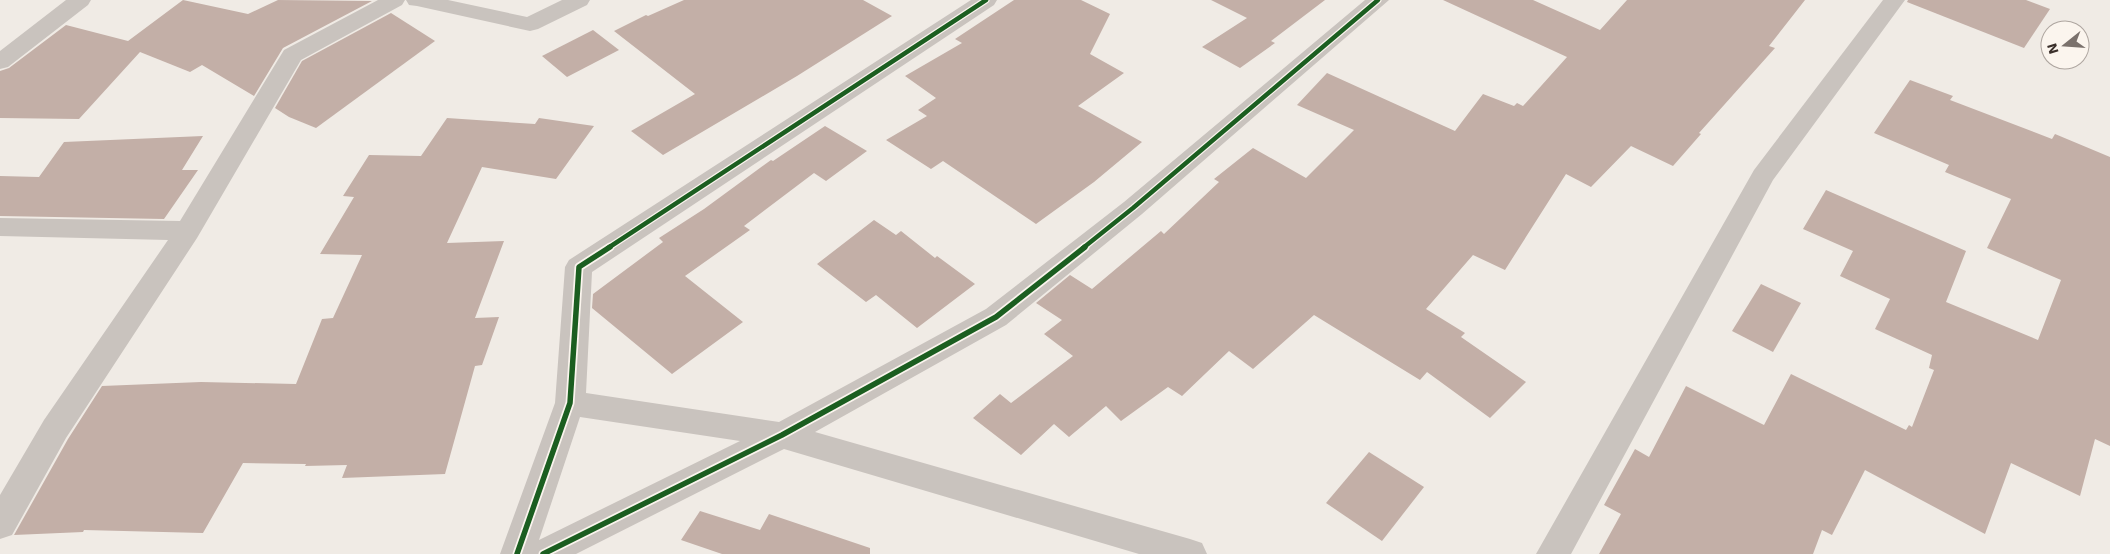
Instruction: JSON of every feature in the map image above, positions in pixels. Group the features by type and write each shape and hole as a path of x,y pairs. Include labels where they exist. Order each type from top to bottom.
{"street":[{"path":"0,62 80,0"},
{"path":"0,525 55,429 188,231 292,55 394,0"},
{"path":"417,0 530,24 579,0"},
{"path":"516,554 570,403 579,267 986,0"},
{"path":"543,554 782,435 996,317 1133,208 1378,0"},
{"path":"1553,554 1763,176 1894,0"},
{"path":"0,227 188,231"},
{"path":"570,403 782,435 1190,554"}],"building":[{"path":"183,0 248,14 278,0 372,1 283,48 254,96 202,65 190,72 140,52 79,119 0,118 0,71 9,68 66,25 128,41"},
{"path":"684,0 863,0 892,16 797,76 663,155 631,131 695,94 614,31 646,15 648,16"},
{"path":"1014,0 1081,0 1110,14 1090,54 1124,73 1078,106 1142,142 1094,182 1036,224 943,161 931,169 886,140 927,116 918,110 936,98 905,76 962,43 955,39"},
{"path":"1211,0 1325,0 1271,41 1275,43 1240,68 1202,47 1247,18"},
{"path":"1443,0 1533,0 1600,30 1627,0 1805,0 1769,46 1775,48 1699,133 1701,134 1673,166 1631,146 1591,187 1566,174 1505,270 1473,255 1426,309 1465,333 1461,337 1526,382 1490,418 1427,372 1420,380 1314,315 1253,369 1229,351 1182,396 1168,387 1121,421 1106,406 1069,437 1054,424 1021,455 973,418 1000,394 1011,403 1073,356 1044,334 1062,320 1036,303 1070,275 1092,289 1161,231 1164,234 1219,182 1214,179 1253,148 1306,178 1354,130 1297,105 1327,73 1455,131 1483,94 1514,106 1517,103 1523,106 1567,57"},
{"path":"1908,0 2026,0 2050,9 2043,20 2040,20 2040,24 2024,48 1907,2"},
{"path":"391,13 435,41 316,128 289,117 275,108 302,61"},
{"path":"593,30 619,50 567,77 542,56"},
{"path":"1910,80 1953,96 1950,100 2052,139 2055,134 2110,157 2110,446 2095,439 2080,496 2011,463 1985,534 1865,470 1832,535 1822,530 1813,554 1599,554 1621,514 1604,505 1635,449 1649,457 1686,386 1764,425 1791,374 1906,430 1909,425 1912,427 1934,370 1929,368 1932,355 1875,329 1890,299 1840,276 1853,251 1803,229 1826,190 1966,251 1946,302 2038,340 2061,280 1987,248 2011,199 1945,172 1949,165 1874,133"},
{"path":"447,118 535,124 539,118 594,126 556,179 482,167 447,243 504,241 475,318 499,317 482,365 475,366 445,474 342,478 347,465 305,466 306,464 243,463 203,533 84,530 83,532 14,535 68,439 102,386 201,382 296,384 322,319 333,318 362,255 320,254 354,197 343,196 369,155 421,156"},
{"path":"825,126 867,151 826,181 814,173 744,226 750,230 685,276 743,322 672,374 592,308 593,294 663,242 659,238 704,209 771,160 773,161"},
{"path":"203,136 182,170 198,170 164,219 0,216 0,176 39,177 64,142"},
{"path":"874,220 896,235 901,231 935,258 937,256 975,284 917,328 876,295 866,302 817,264"},
{"path":"1761,284 1801,303 1773,352 1732,331"},
{"path":"1369,452 1424,487 1382,541 1326,503"},
{"path":"700,511 760,530 769,514 870,548 870,554 722,554 681,540"}],"cycle path":[{"path":"517,554 570,403 579,267 986,0"},
{"path":"543,554 782,435 996,317 1133,208 1378,0"}]}
